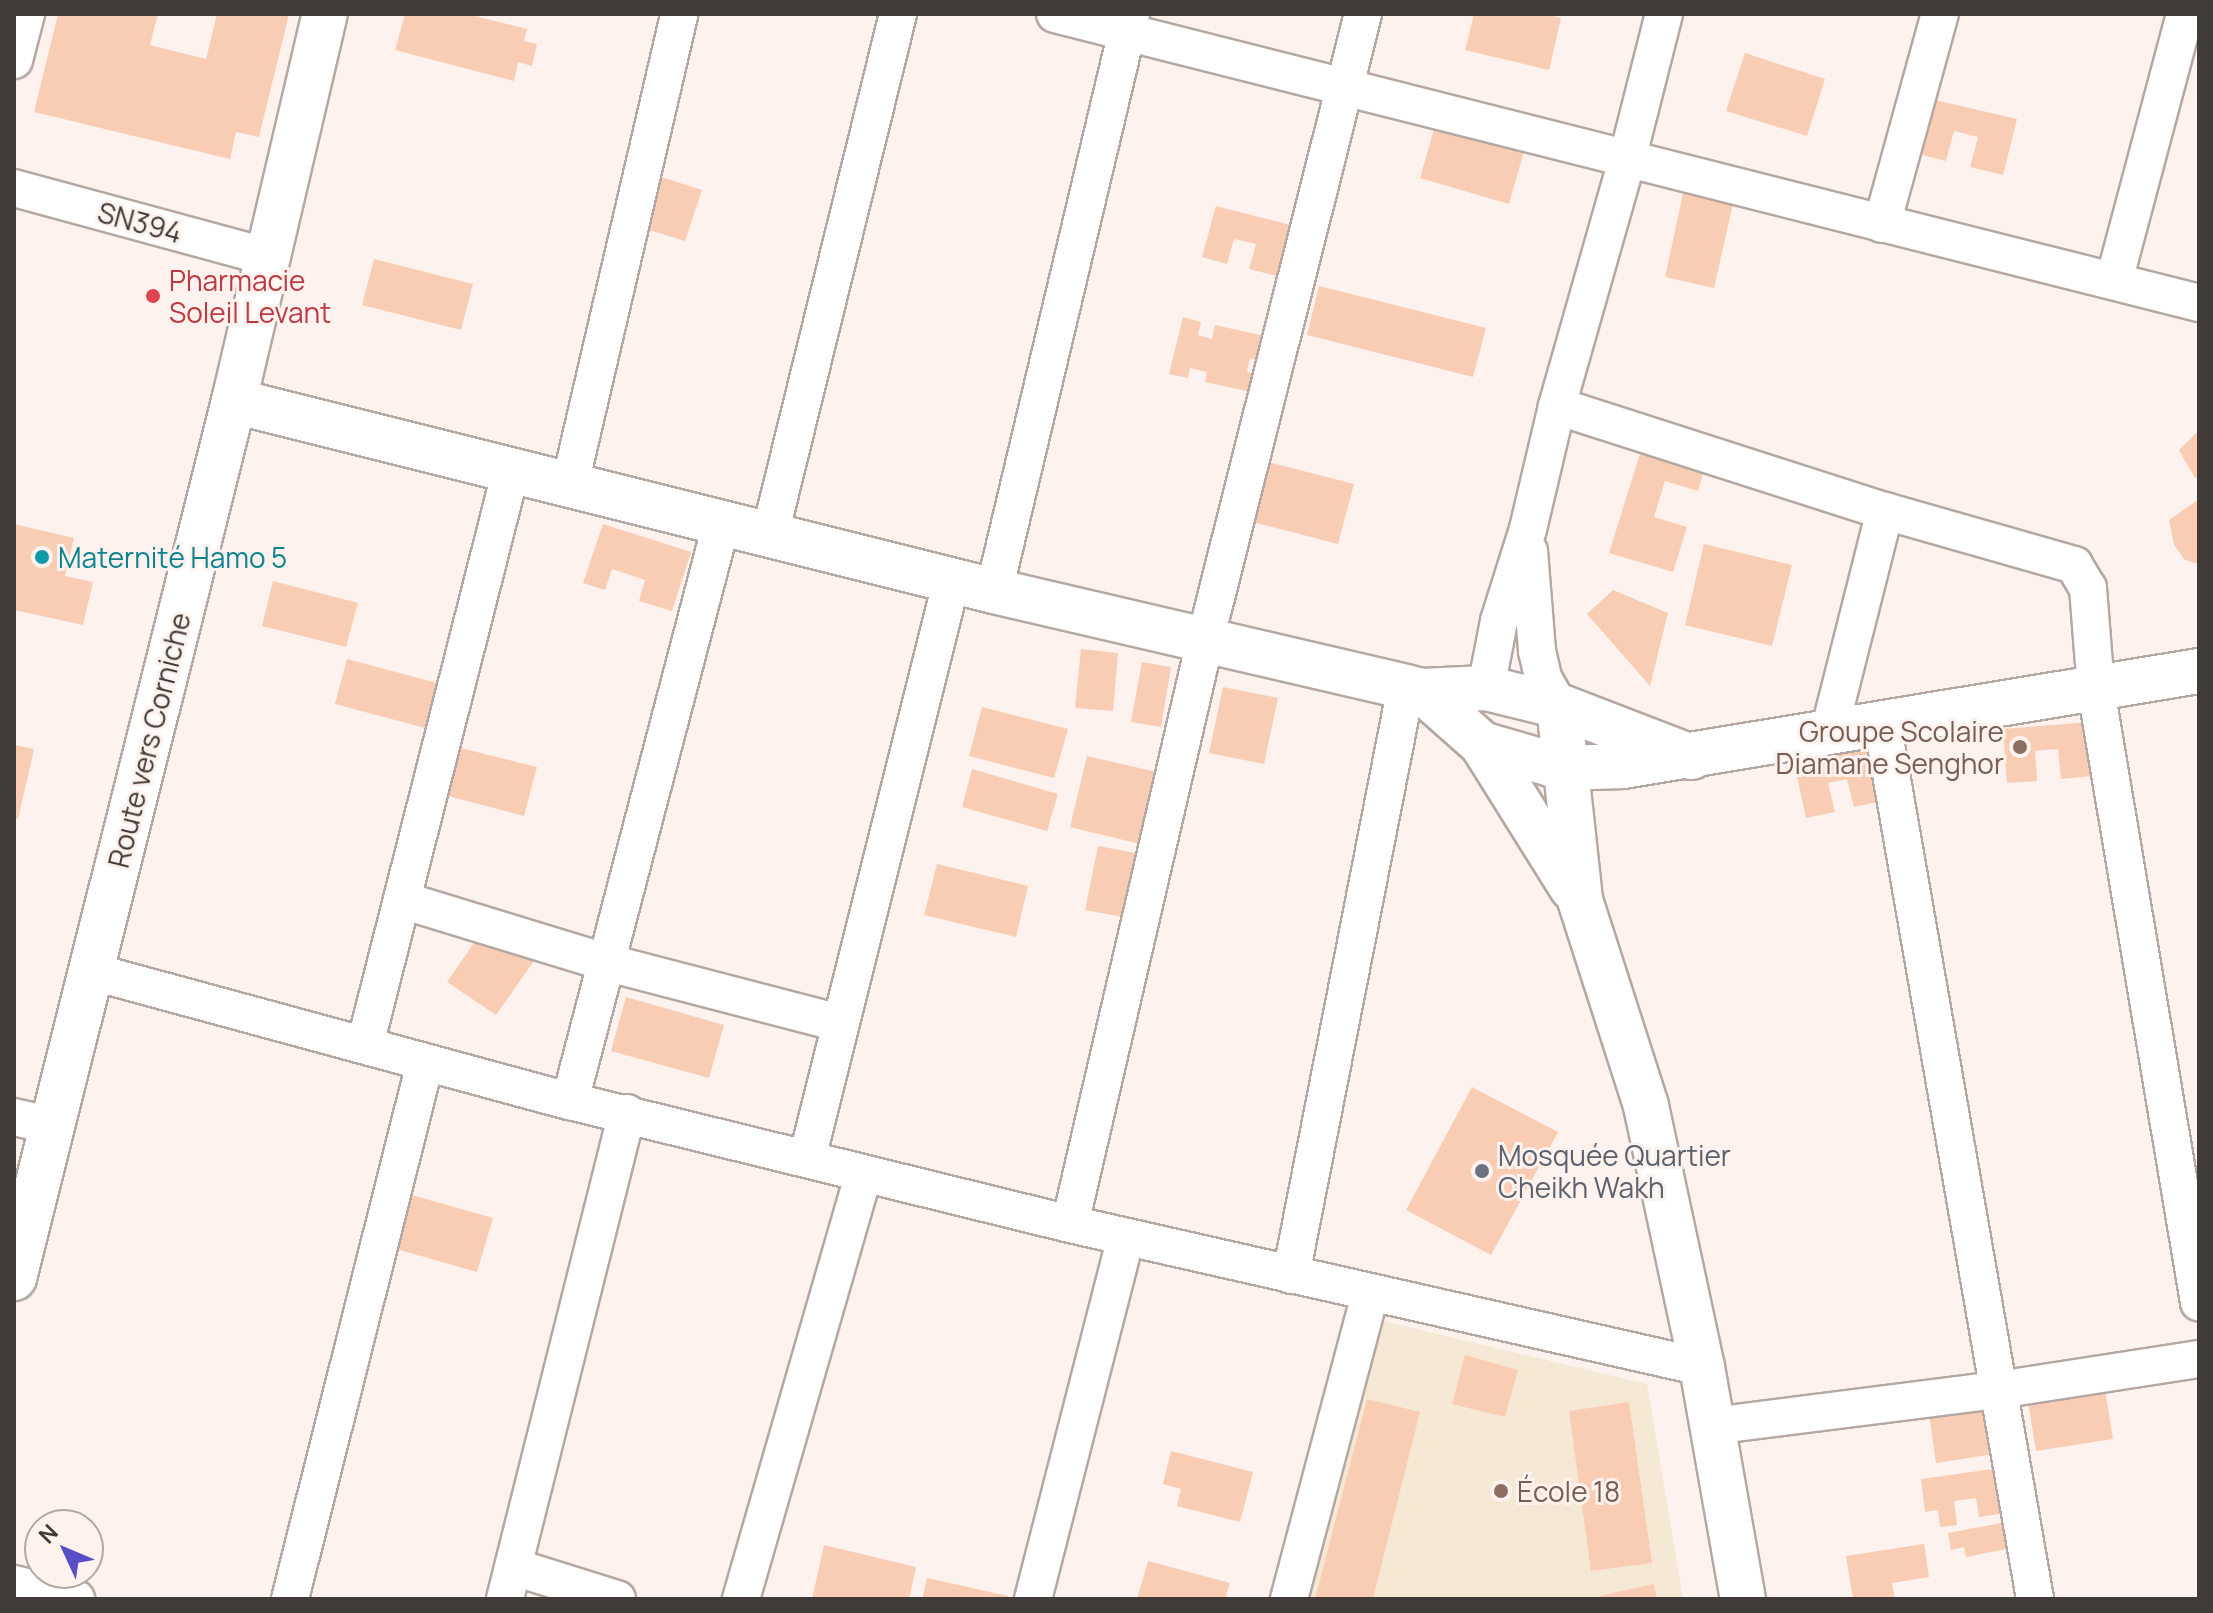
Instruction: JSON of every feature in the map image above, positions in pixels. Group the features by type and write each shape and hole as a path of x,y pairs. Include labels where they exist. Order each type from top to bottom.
{"street":[{"path":"14,60 26,14"},
{"name":"Route vers Corniche","path":"14,1278 33,1122 90,971 234,401 265,256 325,14"},
{"path":"570,484 679,14"},
{"path":"770,534 898,14"},
{"path":"1055,14 1128,24 1344,87 1628,156 1882,224 2199,303"},
{"path":"1070,1224 1205,641 1363,14"},
{"path":"1482,744 1486,688 1499,621 1528,529 1557,406 1628,156 1664,14"},
{"path":"1882,224 1940,14"},
{"path":"2114,281 2185,14"},
{"path":"994,591 1128,24"},
{"name":"SN394","path":"14,188 265,256"},
{"path":"234,401 994,591 1414,689 1486,688 1559,706 1691,757"},
{"path":"1557,406 1885,511 2074,565 2088,588 2096,690 2199,1302"},
{"path":"365,1045 511,470"},
{"path":"1829,732 1885,511"},
{"path":"570,1101 722,521"},
{"path":"1528,529 1537,651 1543,678 1559,706 1580,900 1646,1106 1702,1367 1743,1599"},
{"path":"807,1159 952,579"},
{"path":"1482,744 1564,768 1623,766 2199,671"},
{"path":"1414,689 1482,744 1580,900"},
{"path":"1291,1275 1414,689"},
{"path":"1882,722 2035,1599"},
{"path":"402,900 605,962 839,1023"},
{"path":"90,971 425,1063 864,1174 1126,1238 1702,1367"},
{"path":"290,1599 425,1063"},
{"path":"617,1599 509,1583 627,1113"},
{"path":"741,1599 864,1174"},
{"path":"1033,1599 1126,1238"},
{"path":"1289,1599 1370,1294"},
{"path":"1712,1426 1998,1390 2199,1359"},
{"path":"14,1584 76,1599"}],"shaded area":[{"name":"École 18","path":"1383,1321 1647,1384 1683,1599 1308,1599"}],"building":[{"path":"58,14 158,14 150,45 206,59 217,14 289,14 259,137 236,132 230,159 34,112"},
{"path":"405,14 466,14 527,29 524,41 537,44 532,66 518,62 514,81 395,50"},
{"path":"1474,14 1544,14 1561,18 1549,70 1465,50"},
{"path":"1745,53 1825,79 1807,136 1726,111"},
{"path":"1935,100 2017,119 2003,175 1970,167 1978,137 1954,131 1946,161 1922,155"},
{"path":"1435,126 1524,151 1509,204 1420,178"},
{"path":"655,175 702,190 685,241 639,227"},
{"path":"1684,189 1734,199 1714,288 1665,277"},
{"path":"1216,206 1298,227 1285,278 1249,269 1256,244 1234,239 1227,264 1202,257"},
{"path":"374,259 473,284 461,330 362,305"},
{"path":"1319,286 1486,328 1473,377 1307,335"},
{"path":"1183,317 1201,322 1198,335 1212,339 1215,325 1269,337 1263,362 1250,358 1247,372 1260,375 1256,393 1205,382 1207,372 1190,368 1188,378 1169,374"},
{"path":"2197,432 2199,478 2195,478 2179,450"},
{"path":"1643,444 1706,463 1698,491 1665,481 1654,517 1687,527 1673,572 1609,553"},
{"path":"1268,462 1354,484 1338,544 1252,522"},
{"path":"2199,499 2199,564 2185,560 2174,545 2169,520"},
{"name":"Maternité Hamo 5","path":"14,524 74,538 65,576 93,582 83,625 14,610"},
{"path":"603,524 691,552 672,611 639,601 645,580 612,569 605,590 583,583"},
{"path":"1704,544 1792,565 1772,646 1685,625"},
{"path":"273,581 358,603 346,647 262,626"},
{"path":"1613,590 1668,613 1650,686 1587,614"},
{"path":"1081,649 1118,653 1113,711 1075,708"},
{"path":"347,659 437,683 425,728 335,704"},
{"path":"1142,662 1171,667 1161,727 1131,722"},
{"path":"1223,687 1278,698 1264,764 1209,753"},
{"path":"982,707 1068,729 1054,778 969,756"},
{"path":"2089,722 2093,776 2061,779 2058,749 2035,751 2037,781 2007,783 2003,729"},
{"path":"1875,734 1890,799 1854,807 1847,779 1828,783 1835,812 1806,818 1792,753"},
{"path":"14,745 34,749 18,819 14,818"},
{"path":"453,746 537,767 524,816 440,794"},
{"path":"1087,756 1161,773 1144,845 1070,827"},
{"path":"972,769 1058,794 1047,831 962,807"},
{"path":"1098,846 1141,854 1128,918 1085,910"},
{"path":"937,864 1028,886 1016,937 924,915"},
{"path":"485,927 534,961 496,1015 447,982"},
{"path":"626,997 724,1025 709,1078 611,1051"},
{"name":"Mosquée Quartier Cheikh Wakh","path":"1472,1087 1558,1132 1491,1255 1406,1210"},
{"path":"401,1192 493,1218 477,1272 386,1246"},
{"path":"1465,1355 1518,1370 1505,1417 1452,1404"},
{"path":"2105,1390 2113,1439 2036,1451 2028,1402"},
{"path":"1367,1399 1420,1412 1373,1599 1315,1599"},
{"path":"1629,1402 1652,1563 1591,1571 1569,1411"},
{"path":"1993,1404 2000,1453 1936,1463 1929,1414"},
{"path":"1171,1451 1253,1472 1240,1522 1177,1506 1181,1489 1163,1484"},
{"path":"2007,1467 2013,1512 1979,1517 1976,1498 1954,1501 1957,1525 1940,1527 1938,1510 1925,1512 1921,1479"},
{"path":"2012,1521 2017,1547 1966,1557 1964,1547 1951,1550 1948,1533"},
{"path":"1924,1544 1929,1577 1892,1583 1895,1599 1853,1599 1846,1556"},
{"path":"824,1545 916,1567 909,1599 812,1599"},
{"path":"1148,1561 1230,1583 1225,1599 1137,1599"},
{"path":"927,1578 1008,1596 1008,1599 922,1599"},
{"path":"1654,1584 1657,1599 1600,1599 1599,1596"}],"place":[{"name":"Pharmacie Soleil Levant","path":"153,296"},
{"name":"Maternité Hamo 5","path":"42,557"},
{"name":"Groupe Scolaire Diamane Senghor","path":"2020,747"},
{"name":"Mosquée Quartier Cheikh Wakh","path":"1482,1171"},
{"name":"École 18","path":"1501,1491"}]}
